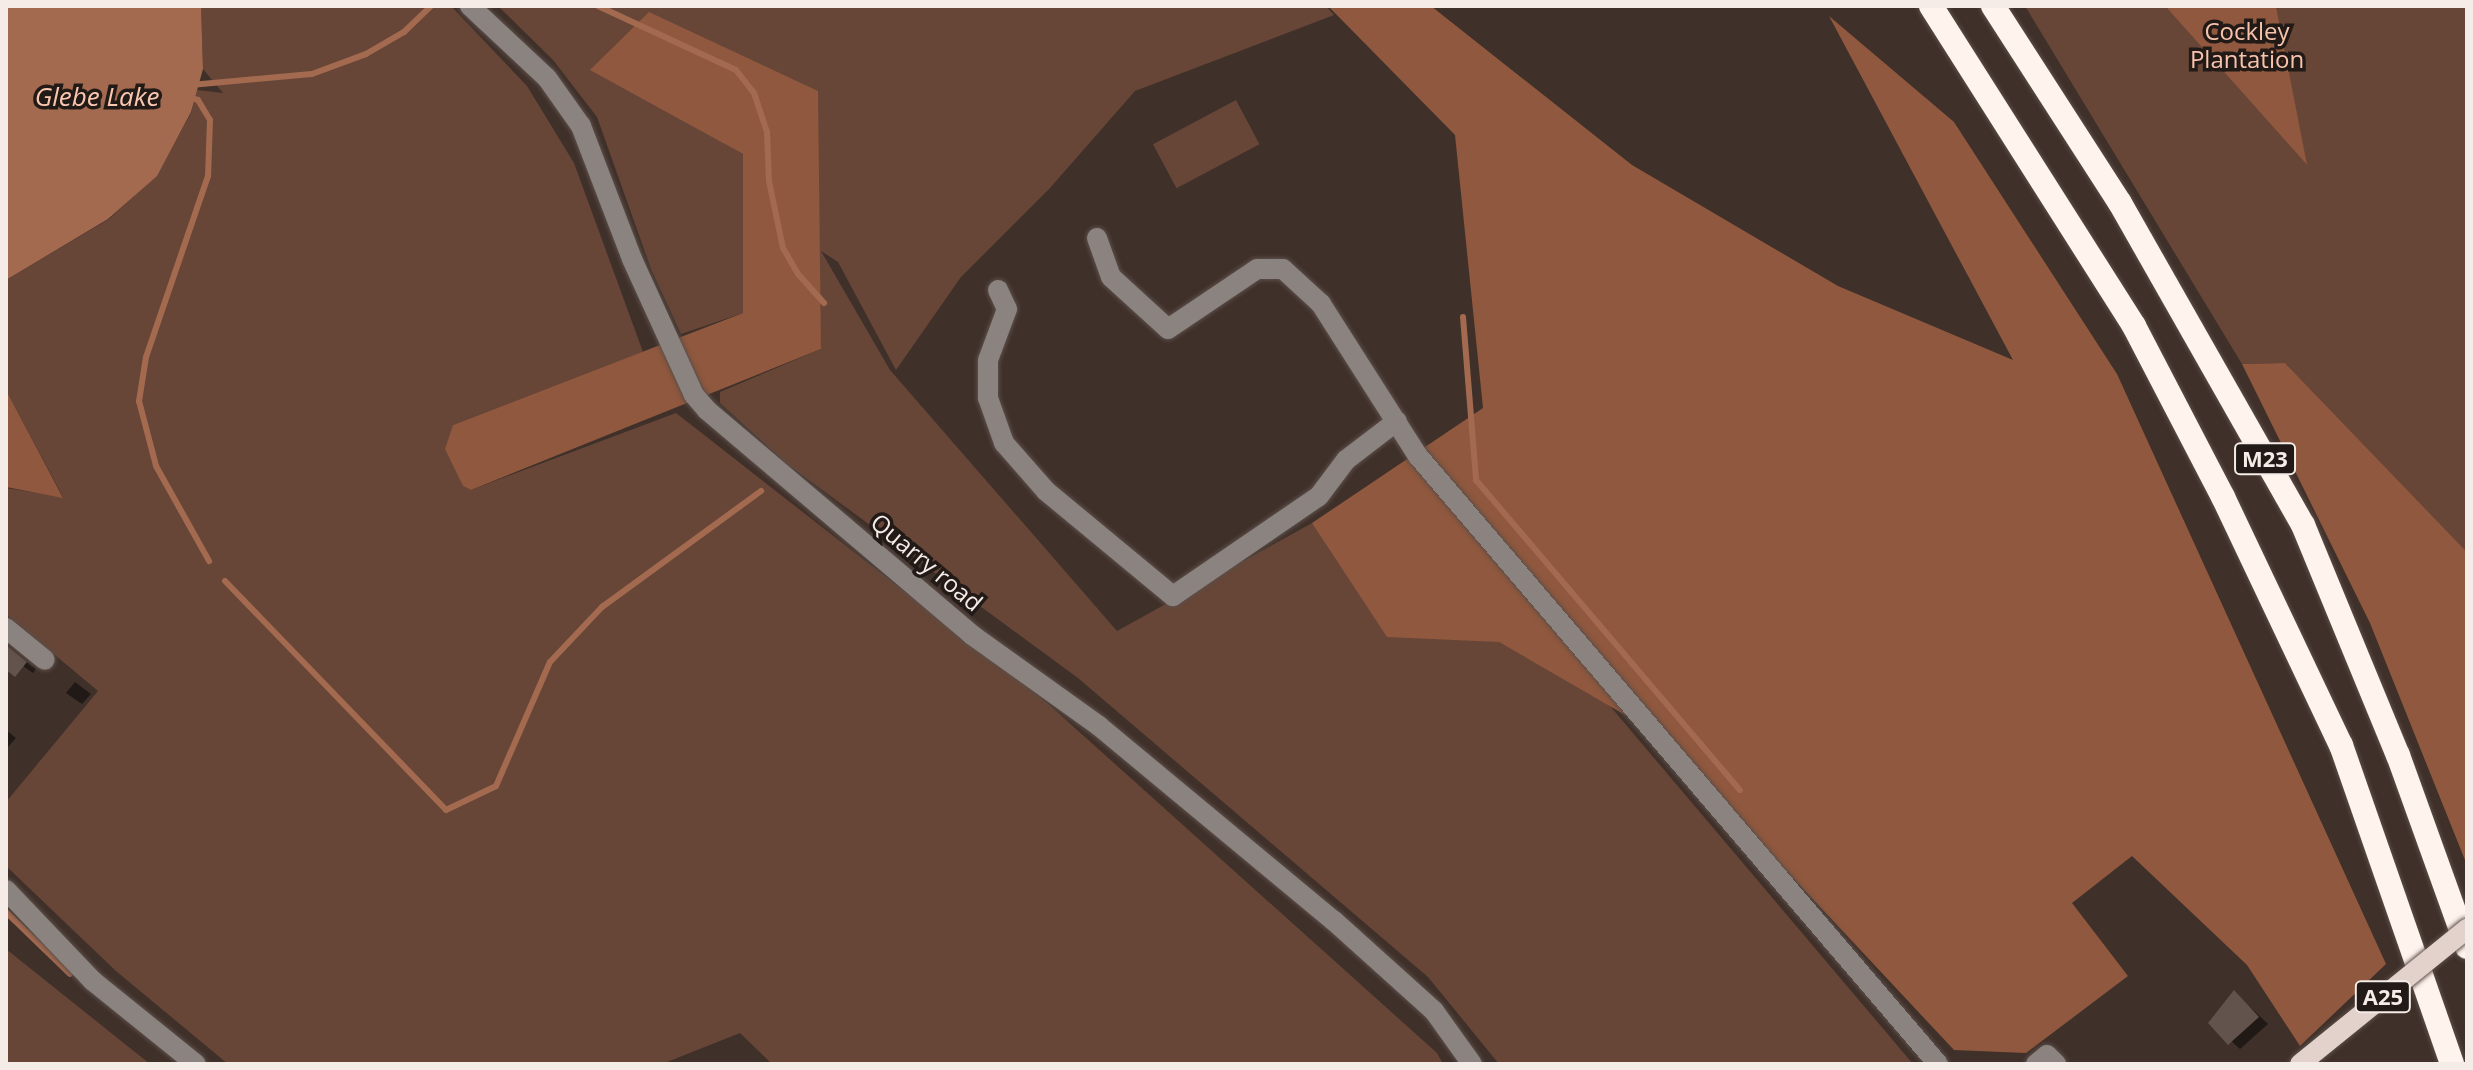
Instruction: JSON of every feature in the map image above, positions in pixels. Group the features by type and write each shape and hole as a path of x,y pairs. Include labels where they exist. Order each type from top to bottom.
{"highway":[{"name":"M23","path":"1931,6 2134,326 2223,497 2341,745 2452,1064"},
{"name":"M23","path":"1993,6 2120,203 2303,525 2398,755 2467,947"}],"main road":[{"name":"A25","path":"2300,1064 2467,929"}],"street":[{"name":"Quarry road","path":"470,6 547,78 581,126 632,259 694,395 707,410 972,635 1099,726 1333,920 1434,1011 1472,1064"},
{"path":"1097,238 1111,277 1168,329 1257,269 1283,269 1321,304 1418,456 1938,1064"},
{"path":"998,290 1007,309 988,360 988,398 1004,443 1057,501 1173,596 1319,496 1346,460 1397,421"},
{"path":"6,628 45,660"},
{"path":"6,890 93,981 196,1064"},
{"path":"2036,1064 2047,1055 2056,1064"}],"shaded area":[{"path":"201,6 451,6 527,86 574,163 643,352 453,425 463,486 471,490 676,413 1046,702 1437,1053 1443,1064 772,1064 740,1033 662,1064 228,1064 116,971 6,866 6,802 98,691 6,614 6,488 63,497 6,390 6,280 109,219 157,175 191,113 197,90 223,93 203,69"},
{"path":"498,6 1326,6 1334,15 1135,91 1050,188 961,277 896,370 838,262 821,251 890,370 1117,631 1312,523 1499,642 1605,700 1913,1064 1499,1064 1428,977 1078,678 787,464 720,403 720,392 821,349 807,86 591,69 743,154 743,313 681,334 651,269 597,117 553,60"},
{"path":"2025,6 2165,6 2306,164 2276,6 2467,6 2467,552 2285,363 2242,364"},
{"path":"1236,100 1259,144 1176,188 1153,144"},
{"path":"6,949 150,1064 6,1064"}],"green space":[{"path":"1328,6 1431,6 1632,165 1838,286 2013,360 1829,16 1954,122 2117,374 2386,964 2300,1046 2247,965 2132,856 2072,903 2128,976 2026,1053 1954,1050 1658,734 1499,642 1387,637 1312,523 1483,408 1455,135"},
{"name":"Cockley Plantation","path":"2165,6 2276,6 2307,165"},
{"path":"649,12 818,91 821,349 471,490 463,486 445,449 453,425 743,313 743,154 590,70"},
{"path":"2285,363 2467,552 2467,865 2370,623 2242,364"},
{"path":"6,390 63,498 6,487"}],"water":[{"name":"Glebe Lake","path":"6,6 201,6 203,69 191,112 157,176 108,219 6,280"}],"building":[{"path":"6,645 27,662 15,677 6,670"},
{"path":"2234,990 2259,1017 2228,1045 2208,1023"}],"waterway":[{"path":"191,85 312,74 366,54 404,32 431,6"},
{"path":"598,6 736,70 754,93 767,132 769,181 783,248 798,274 824,303"},
{"path":"189,97 198,100 210,120 208,176 146,357 139,401 156,466 209,561"},
{"path":"1463,317 1476,480 1740,790"},
{"path":"225,581 446,810 496,786 550,662 602,607 761,491"},
{"path":"6,912 70,974"}]}
